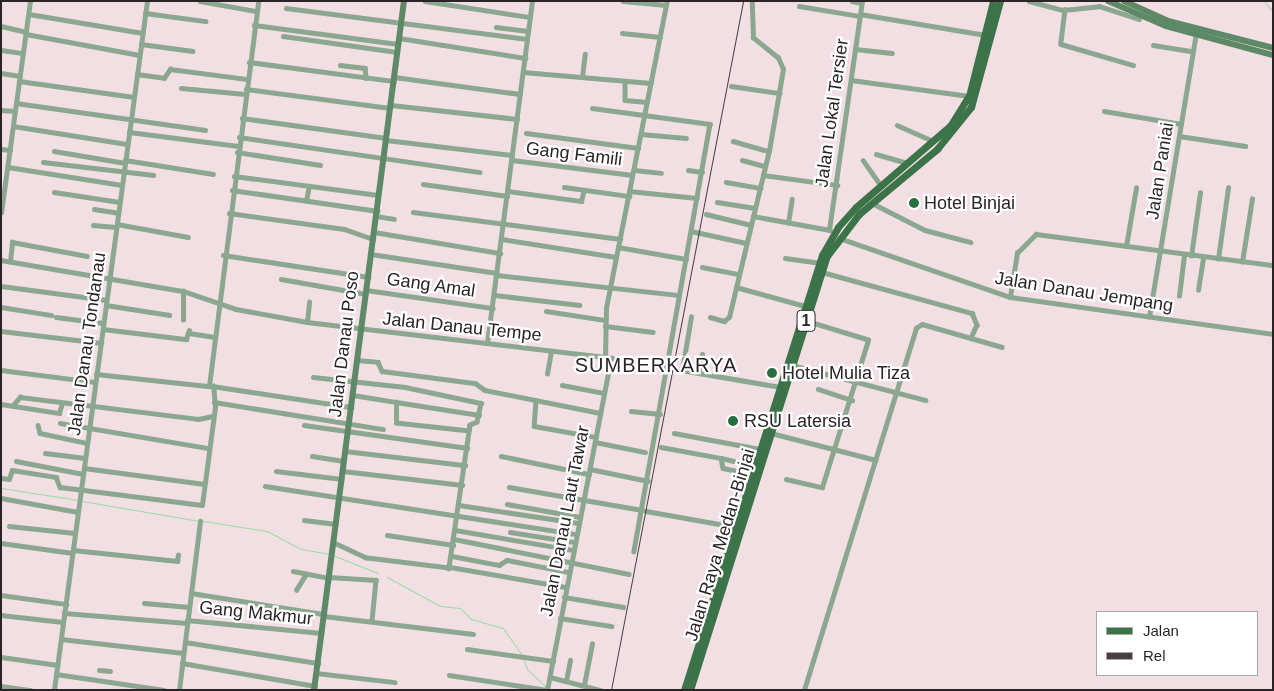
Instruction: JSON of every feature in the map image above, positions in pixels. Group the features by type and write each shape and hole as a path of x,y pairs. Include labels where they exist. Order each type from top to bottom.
{"main road":[{"name":"Jalan Raya Medan-Binjai","path":"690,690 771,433 805,306 819,263 834,233 881,186 950,126 969,96 993,1"},
{"name":"Jalan Raya Medan-Binjai","path":"684,690 760,449 792,365 834,233 937,149 971,107 1000,1"}],"street":[{"path":"1,210 30,1"},
{"name":"Jalan Danau Tondanau","path":"54,690 146,1"},
{"path":"200,1 256,10"},
{"path":"1,478 9,479 12,470 56,477 60,487 200,505 213,416 214,402 211,386 217,302 258,1"},
{"name":"Jalan Danau Poso","path":"314,688 404,1"},
{"path":"425,1 530,16"},
{"path":"487,343 532,1"},
{"path":"605,357 605,323 610,288 666,3 623,1"},
{"path":"710,318 727,320 769,150 783,65 753,38 752,1"},
{"path":"852,1 862,2"},
{"path":"1029,1 1065,10 1089,5 1121,6 1138,19"},
{"path":"1108,1 1196,32 1273,55"},
{"name":"Jalan Lokal Tersier","path":"834,233 837,185 862,2"},
{"path":"799,6 985,35"},
{"path":"286,8 527,39"},
{"path":"1065,10 1060,44 1133,65"},
{"path":"145,13 206,21"},
{"path":"29,14 142,33"},
{"path":"254,25 399,41 525,58"},
{"path":"1,26 26,33 139,55"},
{"path":"496,27 528,32"},
{"path":"1196,32 1273,48"},
{"name":"Jalan Paniai","path":"1149,317 1196,32"},
{"path":"622,33 660,36"},
{"path":"283,36 397,52"},
{"path":"141,44 193,51"},
{"path":"1153,45 1192,51"},
{"path":"855,49 892,53"},
{"path":"1,50 23,53"},
{"path":"582,77 585,54"},
{"path":"249,62 366,78 394,79 520,94"},
{"path":"340,65 365,68 366,78"},
{"path":"137,74 164,78 170,69 247,79"},
{"path":"523,72 651,83"},
{"path":"1,73 134,98"},
{"path":"851,80 969,96"},
{"path":"625,81 625,100 647,102"},
{"path":"731,86 779,93"},
{"path":"181,88 245,92 517,119"},
{"path":"16,103 130,121 205,130"},
{"path":"592,108 710,124 666,366 644,510 634,551"},
{"path":"1,110 15,112"},
{"path":"1104,111 1181,124"},
{"path":"242,118 386,139 512,154"},
{"path":"896,125 933,141"},
{"path":"13,126 127,144"},
{"path":"129,132 238,146"},
{"path":"526,132 638,148"},
{"path":"641,134 686,138"},
{"path":"1179,136 1245,146"},
{"path":"239,138 383,161 480,172"},
{"path":"733,141 769,150"},
{"path":"1,149 10,150"},
{"path":"54,151 213,174"},
{"path":"237,152 320,165"},
{"path":"876,154 908,163"},
{"name":"Gang Famili","path":"512,160 633,173 661,173"},
{"path":"742,160 765,166"},
{"path":"862,160 881,186"},
{"path":"43,162 123,173 153,175"},
{"path":"8,167 122,185"},
{"path":"688,170 702,172"},
{"path":"763,175 837,185"},
{"path":"234,176 378,195"},
{"path":"726,182 760,188"},
{"path":"423,184 581,201 584,190"},
{"path":"306,202 309,186"},
{"path":"564,187 697,198"},
{"path":"1126,246 1136,188"},
{"path":"1218,259 1228,188"},
{"path":"232,190 394,218"},
{"path":"54,192 120,202"},
{"path":"1191,256 1200,193"},
{"path":"788,223 792,199"},
{"path":"1242,262 1252,199"},
{"path":"717,202 755,208"},
{"path":"872,203 925,230 970,242"},
{"path":"94,209 118,213"},
{"path":"413,212 620,239"},
{"path":"229,214 344,229 373,236 500,253"},
{"path":"706,214 751,225"},
{"name":"Jalan Danau Jempang","path":"753,216 834,233 1010,297 1273,334"},
{"path":"94,225 116,225 188,237"},
{"path":"691,231 746,243"},
{"path":"1010,297 1017,253 1032,236 1273,265"},
{"path":"502,238 616,257"},
{"path":"10,262 12,242 87,256"},
{"path":"618,247 686,259"},
{"path":"371,254 497,274 679,295"},
{"path":"224,255 368,277"},
{"path":"1179,296 1184,255"},
{"path":"1198,290 1203,257"},
{"path":"785,258 819,263"},
{"name":"Jalan Danau Tempe","path":"1,260 183,291 217,302 307,322 605,357 666,366 782,388"},
{"path":"702,267 739,274"},
{"path":"822,272 972,313 977,325 971,338"},
{"name":"Gang Amal","path":"281,279 493,308"},
{"path":"1,286 106,302 169,315"},
{"path":"736,286 805,306"},
{"path":"183,291 183,320"},
{"path":"494,295 579,305"},
{"path":"307,322 309,302"},
{"path":"1,307 51,315"},
{"path":"546,311 653,332"},
{"path":"56,317 103,323"},
{"path":"682,370 691,317"},
{"path":"786,479 822,487 852,400 868,337 806,321"},
{"path":"804,690 918,325 1002,347"},
{"path":"102,329 186,340 189,332 213,337"},
{"path":"1,331 101,343"},
{"path":"547,374 551,351"},
{"path":"698,373 702,354"},
{"name":"Jalan Danau Laut Tawar","path":"547,689 575,534 584,500 611,358"},
{"path":"357,360 378,362 382,370 474,383 485,390 600,413"},
{"path":"792,365 925,400"},
{"path":"877,366 903,373"},
{"path":"1,370 95,382"},
{"path":"96,374 211,386 351,407"},
{"path":"314,377 478,399 478,416 469,431 450,566"},
{"path":"562,385 604,394"},
{"path":"818,389 852,400"},
{"path":"353,395 478,416"},
{"path":"13,406 20,397 198,419 200,415 213,416"},
{"path":"536,400 534,426 645,452"},
{"path":"214,402 383,429"},
{"path":"396,402 396,423 469,431"},
{"path":"1,404 59,413 62,403"},
{"path":"631,411 660,414"},
{"path":"60,423 208,448"},
{"path":"38,425 40,433 87,443"},
{"path":"304,425 467,448"},
{"path":"674,433 760,449"},
{"path":"771,433 876,460"},
{"path":"661,447 755,466"},
{"path":"345,451 465,465"},
{"path":"45,453 85,458"},
{"path":"312,456 344,461"},
{"path":"500,456 648,481"},
{"path":"721,458 723,468 752,474"},
{"path":"16,461 83,474"},
{"path":"84,468 204,484"},
{"path":"276,471 342,479"},
{"path":"343,471 462,485"},
{"path":"265,486 339,500 458,514 575,534"},
{"path":"509,487 736,527"},
{"path":"1,498 78,512"},
{"path":"507,504 580,517"},
{"path":"459,505 578,523"},
{"path":"304,520 336,524"},
{"path":"181,690 183,653 200,522"},
{"path":"9,526 75,534"},
{"path":"455,530 573,550"},
{"path":"510,532 574,542"},
{"path":"387,535 453,545"},
{"path":"454,539 571,560 629,574"},
{"path":"1,543 176,561 178,555"},
{"path":"334,543 366,558 450,566 566,587"},
{"path":"452,556 500,565 507,560 569,572"},
{"path":"293,571 329,578 376,580 372,621"},
{"path":"296,590 306,574"},
{"path":"191,593 324,615 474,634"},
{"path":"1,595 66,604"},
{"path":"564,597 623,607"},
{"path":"144,603 189,607"},
{"name":"Gang Makmur","path":"64,613 322,634"},
{"path":"1,615 63,622"},
{"path":"560,618 611,626"},
{"path":"61,640 183,653"},
{"path":"185,642 318,663"},
{"path":"584,685 592,644"},
{"path":"467,649 553,660"},
{"path":"1,657 57,665"},
{"path":"566,681 570,660"},
{"path":"182,663 314,688"},
{"path":"100,670 109,671 106,681"},
{"path":"316,673 394,682"},
{"path":"56,674 164,690"},
{"path":"449,675 547,689"},
{"path":"549,680 566,681 600,690"},
{"path":"1,686 31,690"}],"waterway":[{"path":"1264,1 1273,12"},
{"path":"1,488 78,500"},
{"path":"82,501 199,521"},
{"path":"203,521 267,531 301,549 329,554"},
{"path":"335,556 378,573"},
{"path":"387,577 440,606 460,608 471,619 503,628 522,655"},
{"path":"523,658 527,669 545,686"}],"railway":[{"path":"611,690 743,1"}],"place":[{"name":"Hotel Binjai","path":"914,203"},
{"name":"Hotel Mulia Tiza","path":"772,373"},
{"name":"RSU Latersia","path":"733,421"}],"district":[{"name":"SUMBERKARYA","path":"656,365"}]}
